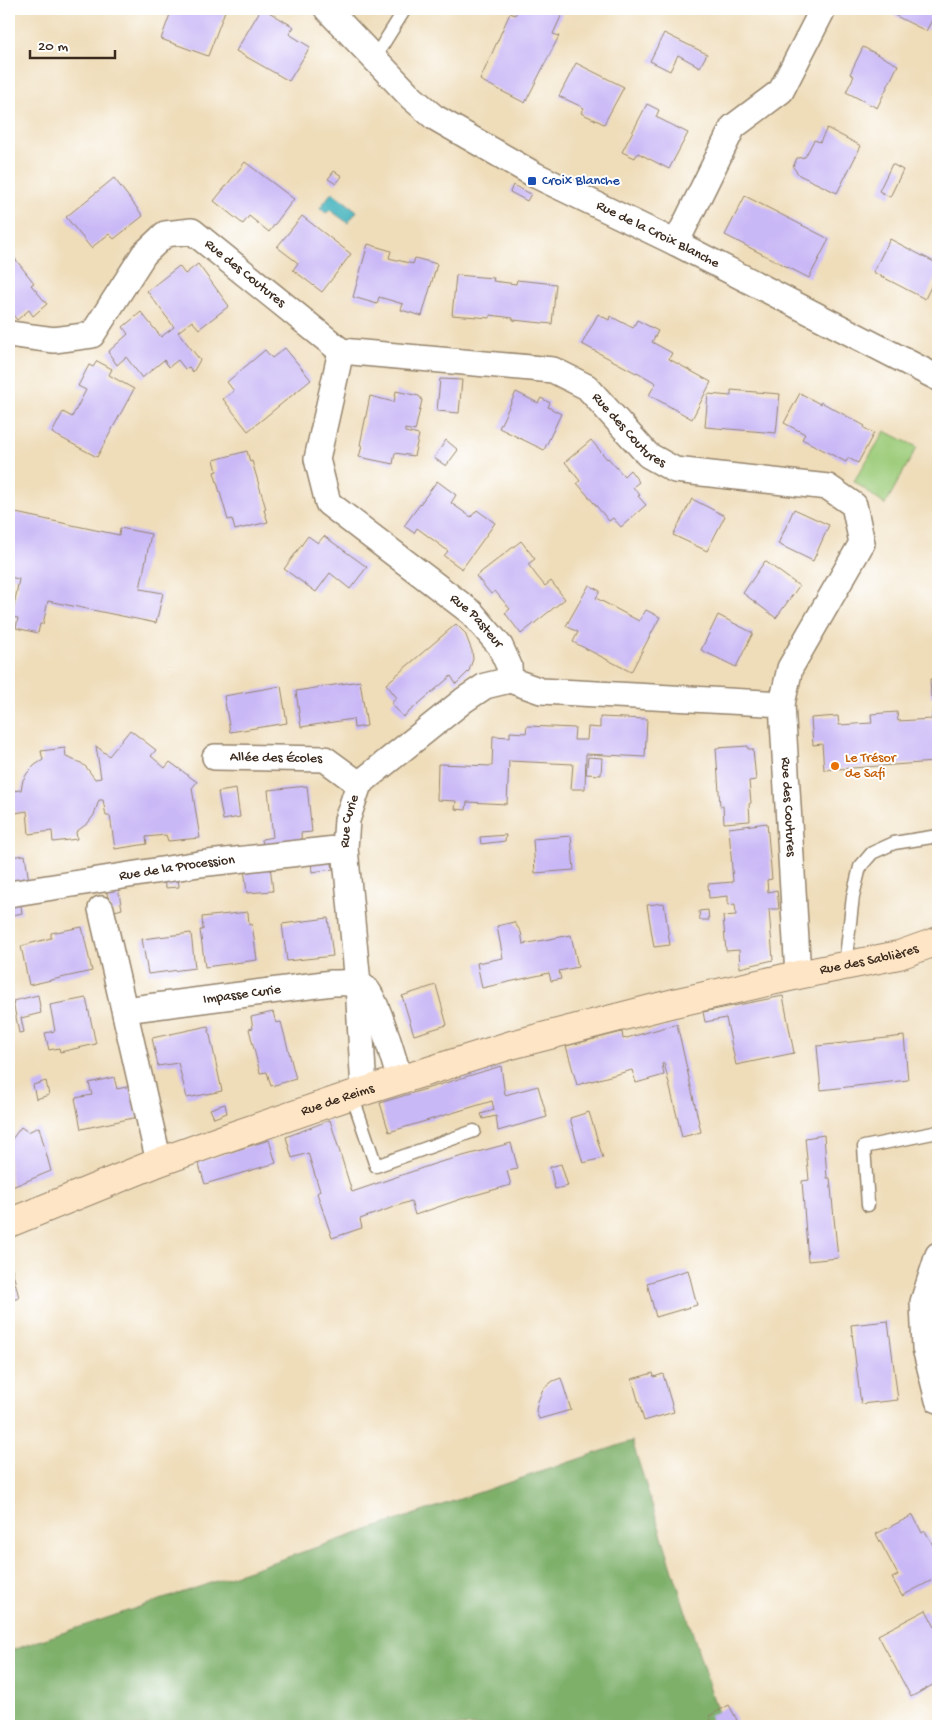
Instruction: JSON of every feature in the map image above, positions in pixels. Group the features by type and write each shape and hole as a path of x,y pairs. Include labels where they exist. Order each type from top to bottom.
{"street":[{"name":"Rue de la Croix Blanche","path":"327,9 375,57 412,98 434,117 535,175 676,243 938,378"},
{"path":"676,243 733,127 781,91 823,9"},
{"name":"Rue des Coutures","path":"9,334 54,340 92,335 144,254 165,234 192,231 341,352 553,370 587,387 648,455 675,470 828,487 854,505 862,543 790,668 782,704 798,975"},
{"name":"Rue Pasteur","path":"341,352 317,459 328,503 472,614 500,646 509,666 510,680"},
{"path":"510,680 541,691 782,704"},
{"name":"Rue Curie","path":"358,1093 358,984 345,848 347,820 359,784 464,700 485,686 510,680"},
{"name":"Allée des Écoles","path":"215,757 325,759 359,784"},
{"name":"Rue de la Procession","path":"9,894 199,864 345,848"},
{"path":"102,909 159,1162"},
{"name":"Rue des Sablières","path":"674,1003 798,975 899,955 938,941"},
{"name":"Impasse Curie","path":"125,1010 332,983 358,984"},
{"path":"358,984 368,990 378,1011 400,1080"},
{"name":"Rue de Reims","path":"9,1223 159,1162 358,1093 511,1045 674,1003"},
{"path":"938,1255 923,1302 925,1348 938,1400"}],"lane":[{"path":"375,57 405,9"},
{"path":"845,966 853,896 860,867 872,853 894,843 938,836"},
{"path":"358,1093 376,1166 474,1131"},
{"path":"868,1204 864,1148 938,1132"}],"green space":[{"path":"885,431 917,447 885,505 854,481"},
{"path":"632,1441 722,1726 9,1726 9,1651"}],"water":[{"path":"332,192 357,211 348,223 330,210 326,213 320,208"}],"building":[{"path":"172,9 220,9 225,11 208,56 161,39"},
{"path":"261,9 294,27 289,34 310,47 289,81 236,51"},
{"path":"518,9 551,9 562,14 553,34 559,36 525,103 480,80 510,13 515,15"},
{"path":"897,9 938,9 926,31 894,15"},
{"path":"664,33 707,54 700,67 678,55 670,71 650,61"},
{"path":"863,47 898,65 877,108 846,92 854,76 850,74"},
{"path":"576,63 624,87 604,124 581,113 584,108 559,96"},
{"path":"647,104 659,110 656,117 688,133 669,169 638,153 635,158 622,152"},
{"path":"827,128 861,146 837,193 799,175 793,167 797,158 805,157 814,140 820,142"},
{"path":"245,162 294,199 269,232 249,216 243,224 214,201"},
{"path":"892,164 903,170 890,197 879,191"},
{"path":"334,171 342,176 336,184 328,179"},
{"path":"114,178 143,216 114,239 109,234 91,248 66,217"},
{"path":"513,185 531,194 527,201 510,192"},
{"path":"745,196 829,239 809,278 725,235"},
{"path":"302,216 351,254 322,292 293,270 298,263 277,247"},
{"path":"890,239 938,264 938,272 925,299 873,272"},
{"path":"368,244 391,251 389,258 413,264 415,258 437,264 422,316 401,310 403,304 379,297 377,304 353,297"},
{"path":"9,251 34,283 31,285 47,304 33,316 29,310 17,320 9,310"},
{"path":"198,264 229,306 199,329 192,321 178,332 200,360 193,372 189,367 185,369 178,360 169,367 164,360 142,378 126,357 117,365 108,352 128,334 123,327 141,312 161,337 174,327 147,291 179,266 185,274"},
{"path":"456,275 494,278 493,281 516,284 517,280 556,284 552,324 513,320 513,318 490,315 490,318 452,315"},
{"path":"598,314 609,320 610,316 633,328 637,320 658,331 652,342 672,353 669,359 711,382 692,419 649,395 656,383 582,344"},
{"path":"285,348 311,380 248,431 223,399 234,391 227,382 265,350 272,358"},
{"path":"97,361 112,369 109,375 134,389 97,457 52,433 63,412 72,417 86,390 78,386 89,365 93,367"},
{"path":"440,379 462,380 459,413 437,411"},
{"path":"731,390 780,394 776,433 705,427 708,394 731,396"},
{"path":"396,391 419,396 422,400 415,431 405,429 405,432 419,435 414,456 395,453 393,464 359,457 370,396 394,402"},
{"path":"516,392 538,403 541,398 550,403 548,407 561,414 544,450 499,428"},
{"path":"800,393 820,404 821,402 874,433 858,463 848,458 846,462 802,439 805,434 784,423"},
{"path":"446,440 458,450 446,466 434,458"},
{"path":"591,440 624,476 630,470 639,482 633,487 646,505 621,527 613,518 609,521 577,483 580,481 565,462"},
{"path":"247,451 250,462 252,461 268,522 235,530 232,519 228,520 214,472 217,471 214,460"},
{"path":"437,481 456,495 451,503 471,517 477,510 495,523 462,569 444,556 448,551 417,528 414,533 404,526"},
{"path":"692,499 725,516 707,551 673,535"},
{"path":"794,509 829,525 813,561 778,544"},
{"path":"11,512 119,535 120,528 151,534 140,589 163,593 156,623 48,601 43,624 40,624 38,633 16,628 18,618 12,617 19,579 9,577 9,521"},
{"path":"308,536 318,543 324,536 367,567 350,589 330,573 316,592 284,569"},
{"path":"521,541 535,559 528,564 536,575 545,586 551,581 565,599 521,634 505,613 510,609 495,591 491,594 476,576"},
{"path":"765,561 799,586 776,618 743,593"},
{"path":"589,585 600,591 596,598 639,621 646,610 660,617 631,672 573,642 578,632 566,626"},
{"path":"718,615 753,633 736,667 701,650"},
{"path":"456,624 465,633 472,651 473,659 469,671 456,684 451,676 403,717 391,703 397,698 386,684"},
{"path":"930,679 938,679 938,696 931,697"},
{"path":"360,681 367,726 354,728 353,719 301,727 296,691"},
{"path":"281,686 287,723 230,732 224,696"},
{"path":"932,710 938,710 938,789 936,789 935,762 824,770 822,744 813,745 811,718 838,716 839,725 872,723 871,714 897,712 898,721 932,719"},
{"path":"600,717 647,719 645,757 586,754 585,789 571,789 573,764 509,761 507,804 467,802 466,810 455,809 456,801 437,800 438,764 492,766 493,736 510,737 510,732 526,733 527,726 575,728 574,740 587,740 588,727 600,728"},
{"path":"130,730 156,750 151,756 165,768 170,762 197,782 192,788 200,838 168,841 166,835 146,837 147,844 115,849 110,816 106,816 103,800 99,800 94,815 88,823 76,832 77,839 53,842 52,831 29,834 27,811 15,813 12,791 21,790 23,780 28,772 43,760 41,751 65,748 66,757 81,763 95,779 101,778 96,746 109,756"},
{"path":"748,746 748,749 753,749 756,780 749,781 750,821 724,823 723,806 720,806 716,748"},
{"path":"588,757 602,758 601,775 586,774"},
{"path":"307,786 312,832 301,833 302,847 264,851 262,839 273,837 268,790"},
{"path":"236,789 240,817 223,820 218,792"},
{"path":"767,823 772,879 767,880 768,892 777,890 779,909 769,909 773,960 740,968 739,950 726,951 723,916 736,915 735,904 728,905 728,896 709,898 708,884 733,882 729,828"},
{"path":"506,835 505,841 481,844 480,837"},
{"path":"571,836 574,870 535,873 533,839"},
{"path":"25,855 29,882 9,886 9,857"},
{"path":"331,858 333,869 312,872 311,860"},
{"path":"270,865 273,891 247,893 244,868"},
{"path":"178,876 179,887 165,888 164,877"},
{"path":"117,883 122,909 111,912 105,884"},
{"path":"20,899 22,913 9,916 9,901"},
{"path":"664,903 670,945 654,947 647,905"},
{"path":"708,910 709,920 700,920 699,911"},
{"path":"248,912 249,925 252,924 257,960 205,967 200,930 203,930 202,917"},
{"path":"328,918 333,956 287,961 282,924"},
{"path":"514,922 521,932 523,944 571,935 578,967 559,971 561,979 551,981 549,973 482,988 477,963 503,958 497,926"},
{"path":"82,927 92,971 29,985 21,946 51,938 51,933"},
{"path":"191,933 195,968 148,974 142,939"},
{"path":"436,985 447,1025 414,1035 402,996"},
{"path":"9,986 12,1000 9,1001"},
{"path":"38,995 41,1013 21,1018 24,1032 19,1033 13,1001"},
{"path":"783,996 794,1053 736,1065 726,1018 705,1022 703,1012"},
{"path":"86,998 96,1044 60,1052 59,1048 49,1050 45,1033 55,1031 50,1005"},
{"path":"273,1012 276,1023 281,1022 296,1079 271,1086 267,1072 260,1073 249,1029 253,1028 251,1017"},
{"path":"677,1024 701,1132 682,1137 664,1063 662,1064 664,1075 636,1083 632,1070 577,1085 566,1046 622,1032 623,1039"},
{"path":"208,1026 222,1091 187,1098 178,1063 158,1066 152,1038"},
{"path":"904,1036 908,1080 821,1090 817,1046"},
{"path":"501,1066 505,1095 538,1086 547,1117 498,1131 496,1116 483,1119 481,1114 494,1110 492,1101 389,1132 380,1103"},
{"path":"114,1077 117,1089 131,1086 138,1117 81,1129 75,1098 92,1095 89,1083"},
{"path":"46,1081 49,1095 36,1099 33,1085"},
{"path":"225,1104 227,1113 214,1118 210,1109"},
{"path":"589,1112 603,1158 583,1163 570,1118"},
{"path":"330,1120 352,1192 437,1163 511,1143 518,1169 507,1171 511,1185 461,1199 415,1215 411,1201 360,1219 362,1228 332,1238 317,1193 320,1191 308,1153 292,1158 286,1137"},
{"path":"21,1127 28,1132 39,1127 51,1171 12,1187 9,1141"},
{"path":"824,1135 827,1178 830,1178 838,1258 808,1261 802,1181 809,1180 805,1138"},
{"path":"269,1140 276,1163 205,1184 198,1162"},
{"path":"561,1164 568,1186 555,1189 550,1167"},
{"path":"9,1256 19,1298 9,1301"},
{"path":"688,1270 697,1305 656,1317 647,1283"},
{"path":"888,1321 898,1400 861,1404 851,1325"},
{"path":"653,1373 654,1377 663,1374 674,1412 644,1421 632,1379"},
{"path":"561,1378 571,1410 539,1419 536,1411 543,1389 553,1381"},
{"path":"913,1515 922,1533 925,1531 938,1554 936,1557 938,1561 938,1577 902,1596 892,1578 898,1575 876,1534"},
{"path":"926,1610 938,1633 938,1682 911,1697 878,1635"},
{"path":"729,1705 737,1720 726,1726 714,1726 709,1716"}],"place":[{"name":"Croix Blanche","path":"532,181"},
{"name":"Le Trésor de Safi","path":"835,766"}]}
